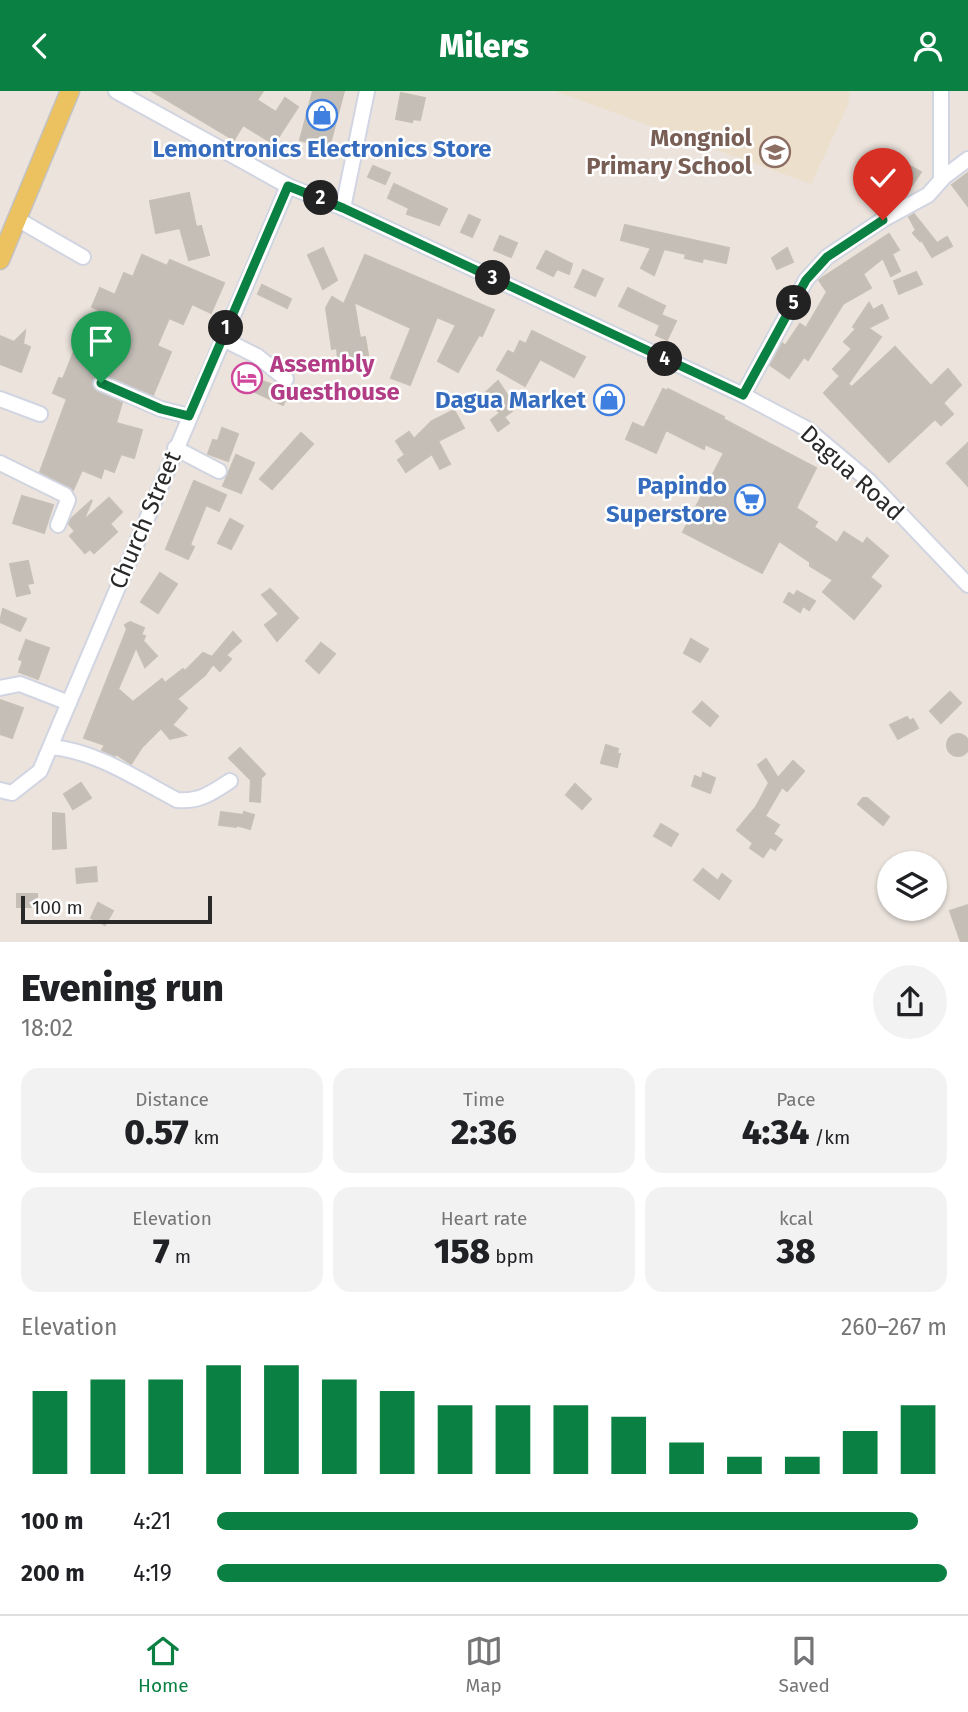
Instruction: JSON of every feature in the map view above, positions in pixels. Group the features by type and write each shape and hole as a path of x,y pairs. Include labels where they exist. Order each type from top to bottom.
{"main road":[{"path":"0,260 70,91"}],"street":[{"name":"Dagua Road","path":"116,91 288,186 343,208 743,395 807,429 869,481 968,585"},
{"path":"343,208 367,91"},
{"path":"941,91 941,180"},
{"path":"743,395 806,280 827,257 883,220 928,195 941,180 968,159"},
{"name":"Church Street","path":"4,794 40,771 288,186"},
{"path":"17,219 83,257"},
{"path":"222,338 257,356 286,379"},
{"path":"101,383 161,409 189,416"},
{"path":"0,399 40,414"},
{"path":"175,448 219,471"},
{"path":"0,463 65,495 68,500 58,526"},
{"path":"0,688 20,684 69,703"},
{"path":"51,747 74,749 99,759 177,800 192,801 206,797 230,781"}],"shaded area":[{"name":"Mongniol Primary School","path":"555,91 850,91 848,105 811,184"}],"building":[{"path":"152,91 263,91 257,100 276,112 285,98 298,107 274,144 243,125 234,140"},
{"name":"Lemontronics Electronics Store","path":"313,91 344,91 329,148 300,140"},
{"path":"401,93 425,98 420,120 413,119 412,122 396,119"},
{"path":"903,162 921,172 910,188 893,176"},
{"path":"373,166 390,173 385,184 368,177"},
{"path":"968,173 968,206 952,185"},
{"path":"394,184 447,209 439,225 407,214 409,208 388,198"},
{"path":"189,193 196,227 201,226 209,255 189,260 180,228 156,233 150,201"},
{"path":"914,214 937,243 947,237 952,246 932,257 921,239 920,241 913,233 916,230 909,217"},
{"path":"469,215 480,220 472,237 461,232"},
{"path":"625,225 729,248 726,263 703,258 702,262 685,258 686,254 664,249 654,275 641,268 651,248 621,240"},
{"path":"889,234 899,250 892,254 900,271 891,276 883,258 863,274 871,288 843,304 808,360 804,357 789,378 770,365 782,343 785,346 800,324 806,328 827,292 819,280"},
{"path":"500,236 517,243 511,257 494,250"},
{"path":"323,248 337,280 323,289 308,255"},
{"path":"787,248 793,262 777,269 772,258"},
{"path":"546,251 572,264 569,274 557,269 553,276 537,268"},
{"path":"142,255 167,266 170,260 224,283 211,313 192,304 183,324 169,318 157,346 171,352 153,395 104,374 96,375 93,379 94,389 122,402 116,423 142,430 134,458 121,454 114,472 104,468 101,478 82,470 73,490 40,472 67,399 53,393 59,378 63,379 80,337 86,340 99,310 92,307 100,288 115,295 124,273 133,277"},
{"path":"365,255 494,310 482,336 479,335 458,372 438,361 456,325 437,317 410,385 391,378 411,328 354,302 360,338 365,337 368,355 338,359 337,348 332,349 326,308 332,297 344,304"},
{"path":"583,270 603,279 595,296 575,287"},
{"path":"916,272 922,284 899,294 894,281"},
{"path":"262,285 291,299 287,308 258,294"},
{"path":"628,288 665,306 661,315 676,321 667,340 656,335 660,325 619,306"},
{"path":"869,303 873,310 882,305 888,318 868,328 881,337 848,384 852,387 895,347 931,386 948,369 961,385 943,403 953,414 941,425 935,419 889,462 824,393 840,376 833,369 852,349 844,342 856,329 853,327"},
{"path":"25,331 23,344 30,347 21,372 0,364 0,336 14,342"},
{"path":"532,331 585,357 574,377 540,359 525,386 497,370 508,351 514,354 520,341 526,344"},
{"path":"244,366 257,371 254,378 290,391 283,405 237,384"},
{"path":"498,381 516,408 504,417 509,423 498,431 491,420 500,413 483,395"},
{"path":"663,389 724,417 723,419 816,468 796,508 817,522 814,527 837,543 844,532 863,544 867,538 888,556 870,577 881,586 854,619 823,592 833,580 810,566 810,562 779,541 762,573 683,532 724,453 705,444 704,449 666,430 656,453 626,439 633,423 644,428"},
{"path":"454,410 464,428 438,441 450,464 440,469 432,454 406,472 398,460 405,455 396,441 409,432 414,439 432,421"},
{"path":"222,428 238,434 228,461 208,454 213,440 218,441"},
{"path":"301,433 313,444 272,489 260,479"},
{"path":"968,443 968,486 947,463"},
{"path":"236,455 254,463 241,493 223,486"},
{"path":"194,481 226,495 219,511 206,505 190,545 194,547 188,559 166,549"},
{"path":"22,496 53,505 44,533 13,523"},
{"path":"109,498 122,512 110,524 117,532 94,553 90,549 85,553 70,536 75,531 69,524 71,519 92,500 83,521"},
{"path":"230,519 243,526 231,549 218,543"},
{"path":"28,561 33,583 27,584 30,593 17,596 10,564"},
{"path":"160,573 177,584 158,613 141,602"},
{"path":"270,589 298,618 277,641 265,625 279,614 262,595"},
{"path":"797,591 815,601 809,610 803,606 800,612 784,602 789,593 794,596"},
{"path":"3,609 26,619 20,631 0,622"},
{"path":"130,622 144,628 141,635 145,636 143,641 157,656 145,667 136,647 118,689 133,702 162,679 165,683 183,669 185,671 203,653 212,657 233,632 241,641 226,655 231,659 220,671 213,664 205,675 177,699 187,708 172,725 186,735 170,739 161,728 142,747 131,764 116,754 115,756 102,750 105,745 84,738 127,629 125,625"},
{"path":"691,639 708,649 700,662 684,653"},
{"path":"26,640 49,648 38,679 19,672 23,661 19,659"},
{"path":"321,643 335,654 319,673 306,661"},
{"path":"950,692 961,703 941,723 930,711"},
{"path":"0,700 23,708 12,738 0,734"},
{"path":"702,702 718,716 710,726 693,712"},
{"path":"907,717 910,721 913,719 918,728 898,739 890,725"},
{"path":"958,734 966,737 969,745 966,753 958,756 950,753 947,745 950,737"},
{"path":"606,745 618,749 617,754 620,754 617,767 601,763"},
{"path":"240,748 265,774 261,778 260,802 250,801 251,780 229,758"},
{"path":"766,759 778,778 793,761 804,771 787,791 782,787 765,816 779,825 773,834 782,840 775,850 770,847 763,857 750,848 753,843 737,830 756,807 769,783 758,765"},
{"path":"703,773 715,778 710,793 692,786 695,776 702,779"},
{"path":"81,783 91,798 73,809 64,794"},
{"path":"575,784 591,799 582,809 566,795"},
{"path":"863,798 867,798 889,817 883,825 858,804"},
{"path":"221,812 254,815 250,829 236,825 219,825"},
{"path":"53,813 64,814 66,848 53,849"},
{"path":"661,824 678,834 671,846 654,836"},
{"path":"96,867 97,881 77,883 76,869"},
{"path":"703,869 718,881 722,874 731,881 719,899 694,880"},
{"path":"17,894 37,894 37,907 17,907"},
{"path":"98,903 113,911 105,925 91,918"},
{"path":"968,905 968,942 961,942 950,911"}],"place":[{"name":"Lemontronics Electronics Store","path":"322,115"},
{"name":"Mongniol Primary School","path":"775,152"},
{"name":"Assembly Guesthouse","path":"247,378"},
{"name":"Dagua Market","path":"609,400"},
{"name":"Papindo Superstore","path":"750,500"}],"route":[{"path":"101,383 161,409 189,416 288,186 343,208 743,395 806,280 827,257 883,220"}]}
